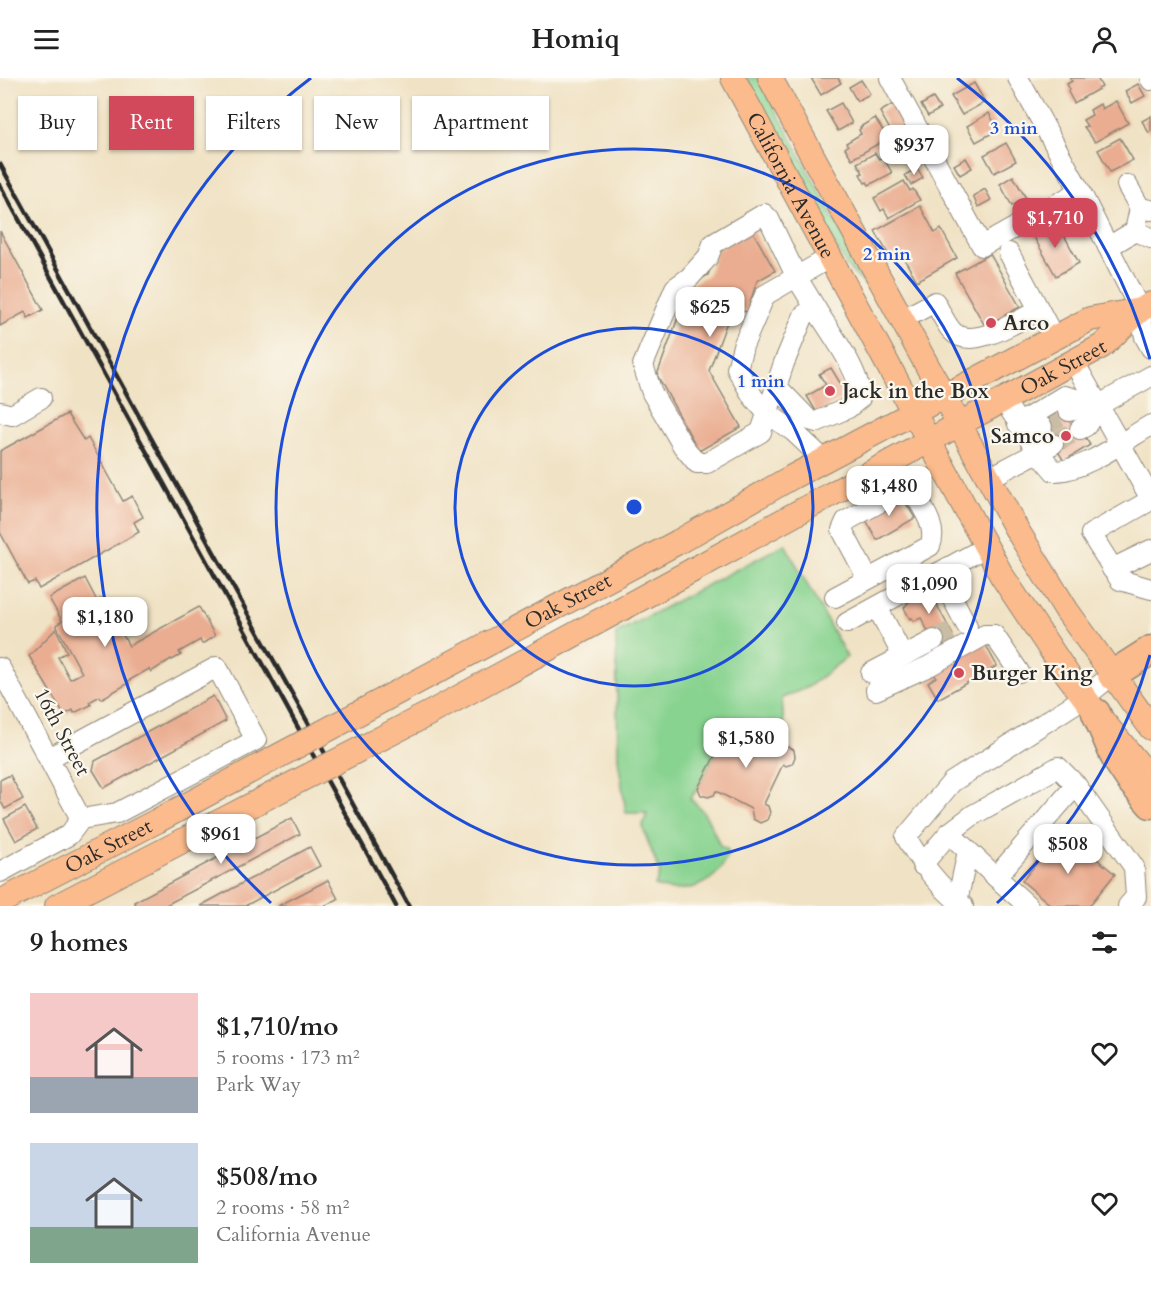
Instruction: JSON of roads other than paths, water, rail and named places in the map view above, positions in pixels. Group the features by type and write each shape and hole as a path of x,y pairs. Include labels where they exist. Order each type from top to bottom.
{"highway":[{"path":"1112,675 1151,650"},
{"path":"1090,705 1115,758 1151,804"}],"main road":[{"name":"California Avenue","path":"733,78 986,547 1027,615 1090,705 1151,779"},
{"name":"California Avenue","path":"770,78 901,320 1045,576 1149,725"},
{"name":"Oak Street","path":"0,902 678,542 824,460 1054,338 1090,320 1145,307"},
{"name":"Oak Street","path":"57,906 391,734 1004,401 1102,346 1145,307"}],"street":[{"path":"890,78 982,246 1080,191"},
{"path":"1018,78 1108,247 1145,307 1145,337 1151,348"},
{"path":"1108,247 1143,235 1145,209 1127,184"},
{"path":"776,386 809,420 816,422 848,408 860,398 860,389 854,373 816,309 797,278 769,219 764,214 713,243 708,257 689,278 675,288 643,365 652,393 683,446 697,463 707,463 761,432 766,413 776,386 804,315 816,309"},
{"path":"1009,253 1054,338"},
{"path":"824,460 793,431 766,413 753,397 737,369 743,346 765,295 829,258"},
{"path":"901,320 935,302 953,332 967,338 985,337 1039,310"},
{"path":"1074,362 1151,499 1091,534 1120,580 1151,589"},
{"path":"1069,411 1099,405 1151,376"},
{"path":"1029,429 1064,396 1099,405"},
{"path":"0,412 12,415 41,398"},
{"path":"1004,401 1046,448 1054,471 1065,471 1083,465 1151,425"},
{"path":"1080,429 1086,426 1099,405"},
{"path":"989,478 1046,448"},
{"path":"835,597 930,546 934,539 933,529 914,493 900,491 846,521 843,525 842,530 868,579"},
{"path":"848,623 986,547"},
{"path":"1112,569 1151,550"},
{"path":"939,573 954,630 903,656 873,682 929,666 986,635 994,635 1019,672"},
{"path":"877,607 903,656"},
{"path":"0,872 69,835 81,819 117,813 256,740 217,667 49,758"},
{"name":"16th Street","path":"0,668 81,819"},
{"path":"960,904 922,865 906,837 952,782 1090,705 1112,675"},
{"path":"922,865 949,833 973,815 1058,767 1076,785 1134,867 1136,897 1128,906"},
{"path":"996,877 1076,785"},
{"path":"949,833 1028,906"},
{"path":"960,904 968,851"}],"tunnel":[{"path":"1042,427 1069,411"},
{"path":"1053,444 1080,429"},
{"path":"934,640 951,631"}],"railway":[{"path":"0,164 409,906"},
{"path":"0,185 396,906"}],"place":[{"name":"Arco","path":"991,323"},
{"name":"Jack in the Box","path":"830,391"},
{"name":"Samco","path":"1066,436"},
{"name":"Burger King","path":"959,673"}]}
